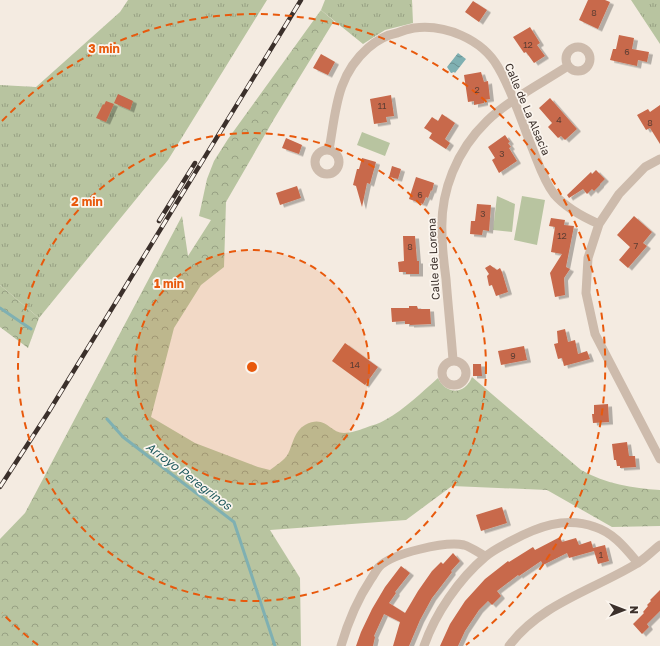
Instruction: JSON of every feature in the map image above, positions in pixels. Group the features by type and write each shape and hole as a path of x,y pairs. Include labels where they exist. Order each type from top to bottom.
{"street":[{"name":"Calle de La Alsacia","path":"329,150 339,94 347,74 359,57 374,43 392,34 414,28 432,28 449,31 467,38 485,51 498,66 514,101 543,176 554,194 579,215 599,224"},
{"name":"Calle de Lorena","path":"453,360 442,233 443,209 447,187 455,166 469,143 488,121 514,101 568,66"},
{"path":"660,159 646,167 619,194 599,224 588,258 586,293 595,334 660,458"},
{"path":"424,646 438,614 463,580 485,556 531,531 551,524 574,522 596,527 619,541 638,563"},
{"path":"341,646 348,622 360,596 379,567 390,559 417,550 443,545 464,545 485,556"},
{"path":"508,646 526,627 546,612 569,598 617,575 638,563 660,545"}],"green space":[{"path":"128,0 267,0 168,160 39,318 0,285 0,85 36,87 120,12"},
{"path":"325,0 412,0 413,23 385,30 363,44 321,10"},
{"path":"631,0 660,0 660,44"},
{"path":"321,10 334,21 274,119 226,202 224,267 201,285 174,328 151,417 195,443 258,467 270,470 282,461 288,454 296,434 305,425 312,422 318,422 323,423 339,432 347,433 355,431 380,423 392,416 438,378 441,384 446,388 455,391 465,387 472,377 581,470 610,482 639,488 660,490 660,526 612,527 547,490 452,486 406,520 270,530 300,578 301,646 0,646 0,539 25,513 182,216 188,256 211,220 199,216 207,179 214,161 228,139"},
{"path":"362,132 390,143 385,156 357,145"},
{"path":"497,196 515,204 512,232 493,230"},
{"path":"522,196 545,200 537,245 514,240"},
{"path":"0,285 39,318 28,348 0,327"}],"water":[{"path":"458,53 466,59 455,73 451,73 447,67"}],"building":[{"path":"588,0 605,0 610,2 598,29 579,20"},
{"path":"473,1 487,10 479,22 465,12"},
{"path":"530,27 540,43 537,45 545,56 534,63 526,52 524,53 513,37"},
{"path":"619,35 634,38 632,49 649,52 647,62 638,60 637,66 610,60 613,49 616,49"},
{"path":"321,54 335,62 328,75 313,68"},
{"path":"481,72 484,82 488,81 490,99 484,100 484,103 474,105 474,101 468,102 464,75"},
{"path":"118,94 133,101 130,110 114,103"},
{"path":"391,95 394,116 386,117 387,122 374,124 370,99"},
{"path":"550,98 577,129 565,140 561,136 558,138 548,127 552,123 539,108"},
{"path":"106,101 114,104 106,122 96,118"},
{"path":"660,105 660,144 650,128 646,130 637,115 648,109 650,112"},
{"path":"442,114 455,123 445,139 450,143 446,149 429,138 432,133 424,128 432,117 438,121"},
{"path":"505,135 510,142 508,143 511,147 509,148 517,161 499,173 492,160 495,158 488,147"},
{"path":"286,138 302,145 299,154 282,148"},
{"path":"362,158 376,162 370,184 367,183 362,207 356,186 353,185 357,169 359,169"},
{"path":"392,166 401,169 398,179 389,177"},
{"path":"596,170 605,179 600,185 594,191 592,189 587,194 583,189 569,198 567,195 591,172 592,174"},
{"path":"416,177 434,183 432,191 431,190 428,198 426,197 423,204 409,199"},
{"path":"297,186 301,198 280,205 276,193"},
{"path":"477,204 491,205 489,231 483,230 482,235 470,234 471,221 475,221"},
{"path":"634,216 652,232 643,243 647,246 628,268 619,260 630,247 617,235"},
{"path":"551,218 565,220 564,225 574,226 566,267 570,269 564,278 565,295 555,297 550,273 562,254 551,252 555,227 549,226"},
{"path":"403,236 415,236 417,261 419,261 419,274 406,274 406,272 399,272 398,262 404,261"},
{"path":"490,265 497,270 500,268 508,292 496,296 492,285 489,286 487,276 489,274 485,268"},
{"path":"409,306 417,306 418,309 430,309 431,324 410,325 405,324 405,321 392,322 391,308 409,308"},
{"path":"565,329 568,342 575,340 578,354 587,351 590,359 564,366 562,358 558,359 554,344 558,343 557,331"},
{"path":"345,343 378,367 365,385 332,361"},
{"path":"524,346 527,360 501,365 498,351"},
{"path":"473,364 481,364 482,376 473,376"},
{"path":"608,404 609,422 593,423 592,414 594,414 594,405"},
{"path":"627,442 629,456 635,456 636,467 620,468 620,466 617,466 616,460 614,460 612,444"},
{"path":"502,507 507,523 481,531 476,515"},
{"path":"560,537 562,542 576,538 579,545 591,541 593,548 605,545 609,561 598,564 594,551 569,558 567,553 543,565 541,561 519,576 518,575 497,591 501,596 492,605 488,601 479,610 465,631 458,646 440,646 450,624 465,601 485,579 508,561 509,562 533,547 535,550"},
{"path":"453,553 460,561 432,598 420,620 409,646 393,646 400,622 384,614 374,636 373,646 356,646 372,609 385,587 401,566 410,573 395,592 396,593 389,603 405,613 432,571 441,562 443,564"},
{"path":"660,590 660,611 647,624 649,627 642,634 633,624 644,613 643,612 648,606 647,605 651,601 650,600"}],"waterway":[{"name":"Arroyo Peregrinos","path":"0,308 31,329"},
{"name":"Arroyo Peregrinos","path":"107,419 123,437 234,522 275,646"}],"railway":[{"path":"0,487 48,413 301,0"},
{"path":"159,221 195,163"}]}
